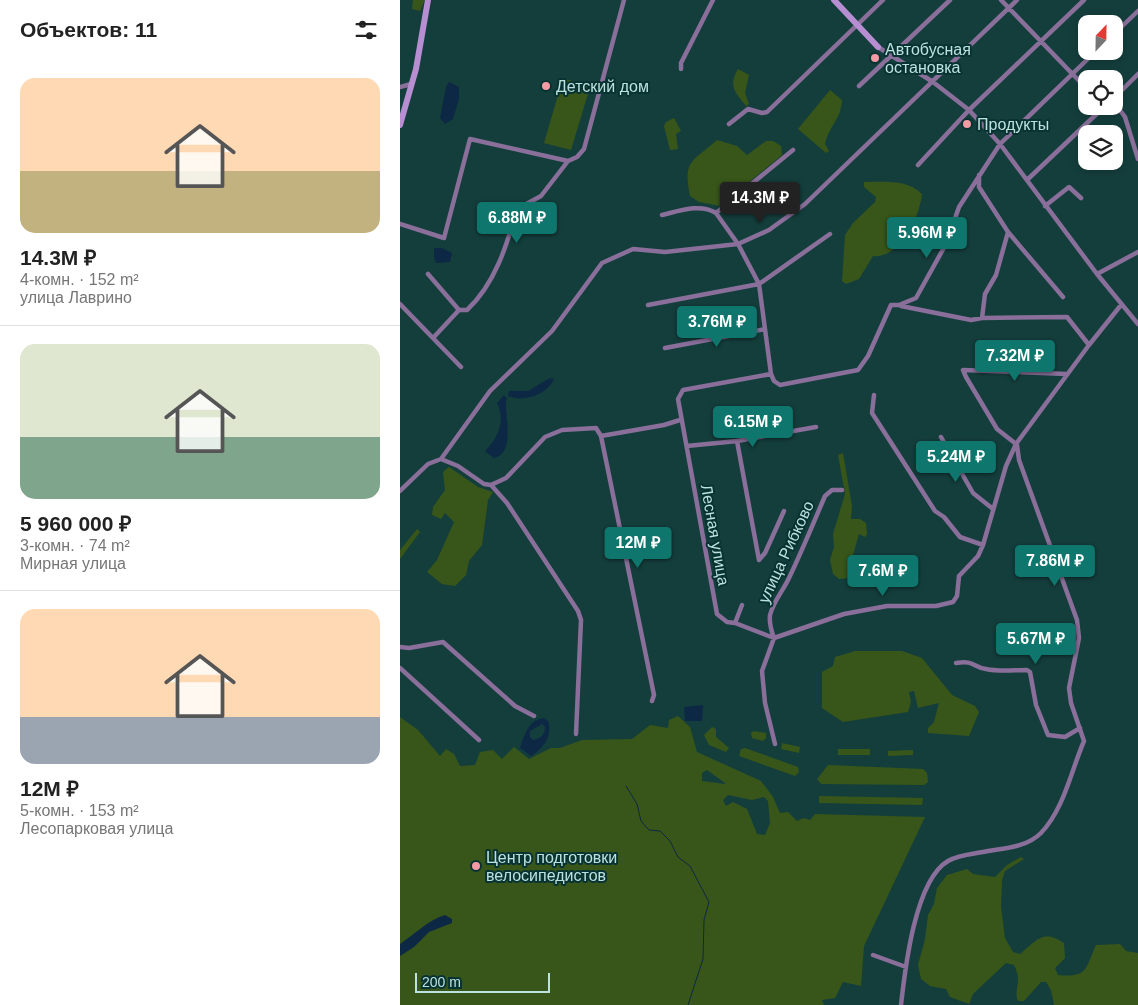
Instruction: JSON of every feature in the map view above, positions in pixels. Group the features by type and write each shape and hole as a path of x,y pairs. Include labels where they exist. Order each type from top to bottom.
{"main road":[{"path":"400,125 421,46 428,0"},
{"path":"834,0 878,47"}],"street":[{"path":"433,338 459,310 466,310 474,303 499,264 517,209 541,196 567,162 584,149 624,0"},
{"path":"681,69 681,63 713,0"},
{"path":"729,124 748,110 768,112 883,0"},
{"path":"859,86 950,0"},
{"path":"1002,0 1078,79"},
{"path":"400,492 428,464 441,459 490,390 552,332 602,263 633,249 665,252 738,244 769,230 805,204 1017,0"},
{"path":"918,165 969,110 1084,0"},
{"path":"1123,25 1138,11"},
{"path":"878,47 933,82 969,110 1000,144 1097,274 1138,324"},
{"path":"900,306 916,298 946,244 960,207 979,173 1000,144 1087,60"},
{"path":"1123,89 1138,74"},
{"path":"400,87 411,84"},
{"path":"1123,113 1126,117 1138,159"},
{"path":"1027,180 1096,115"},
{"path":"400,224 444,238 470,139 567,162"},
{"path":"716,213 793,150"},
{"path":"979,173 979,187 1008,232 1063,297"},
{"path":"1045,206 1069,186 1081,198"},
{"path":"662,215 695,208 710,209 716,213 738,244 759,284 771,374 774,381 780,384 858,370 868,356 891,305 971,320 982,318 1067,317 1089,345"},
{"path":"982,318 985,294 996,275 1008,232"},
{"path":"648,305 759,284 830,234"},
{"path":"1097,274 1138,252"},
{"path":"428,274 459,310"},
{"path":"400,304 461,367"},
{"path":"774,638 844,614 886,606 936,606 952,602 956,596 959,576 978,556 983,545 1006,466 1016,444 1089,345 1122,306"},
{"path":"665,348 765,328"},
{"path":"901,1005 906,967 923,892 932,875 947,862 960,856 1028,843 1040,834 1051,820 1084,741 1069,688 1079,638 1077,620 1019,460 1016,444 997,428 963,370 1067,374"},
{"name":"Лесная улица","path":"771,374 683,390 678,399 680,420 687,446 717,614 721,619 735,622 774,638"},
{"path":"874,395 872,413 935,511 944,517 960,537 983,545"},
{"path":"601,436 664,426 680,420"},
{"path":"687,446 736,441 816,427"},
{"path":"441,459 458,466 484,484 491,485 506,478 545,437 562,430 596,428 601,436 654,695 652,700"},
{"path":"941,437 973,493 993,509"},
{"path":"736,441 759,560 765,553 784,511"},
{"path":"491,485 506,503 578,611 581,620 576,734"},
{"name":"улица Рибково","path":"775,744 765,703 762,671 774,638 770,628 770,617 775,599 785,586 825,496 832,490 842,490"},
{"path":"735,622 742,605"},
{"path":"400,646 409,648 443,642 515,706 534,716"},
{"path":"956,663 976,663 980,668 992,670 1027,670 1030,672 1036,705 1048,735 1065,737 1080,728"},
{"path":"400,668 479,740"},
{"path":"873,955 906,967"}],"green space":[{"path":"413,0 425,0 420,11 412,9"},
{"path":"738,69 749,75 745,93 749,104 746,106 734,89 733,80"},
{"path":"563,78 590,87 571,150 544,143"},
{"path":"830,90 842,100 837,118 827,137 825,144 829,151 826,153 798,129"},
{"path":"674,118 681,131 676,134 678,149 670,150 664,126 666,122"},
{"path":"717,140 737,146 747,155 766,141 773,141 781,146 782,155 720,206 699,202 690,196 688,184 689,169 695,158"},
{"path":"864,182 895,182 916,189 922,194 913,224 900,244 892,251 883,255 873,256 859,279 846,284 842,281 845,235 853,223 875,202 876,197 864,187"},
{"path":"843,453 852,506 851,519 860,519 866,523 867,534 865,537 859,534 849,569 854,572 849,578 839,579 833,574 830,560 834,547 833,534 845,494 838,455"},
{"path":"449,467 478,487 493,492 488,500 482,545 469,561 466,575 455,586 442,584 427,572 437,560 454,522 445,513 441,519 432,515 433,507 445,490 443,472"},
{"path":"417,529 420,532 400,559 400,550"},
{"path":"855,651 902,651 922,658 952,695 975,706 979,712 969,736 928,733 928,728 934,722 939,703 918,708 914,691 909,692 911,702 908,712 843,722 822,708 822,672 833,666 835,657"},
{"path":"678,716 690,727 697,752 761,781 773,797 780,813 788,812 797,821 804,818 810,820 815,814 925,817 864,946 861,986 843,982 835,998 822,1000 824,1005 400,1005 400,717 418,730 440,756 446,749 454,754 460,766 475,765 480,752 493,750 502,759 514,747 529,759 551,748 560,748 582,740 632,739 650,725 668,728 669,720","holes":["707,770 725,783 725,784 702,781 702,773","728,795 752,800 764,797 768,801 770,823 765,835 757,834 747,809 733,802 726,806 723,800"]},
{"path":"712,727 716,729 716,737 729,748 726,752 709,745 704,735"},
{"path":"754,731 766,733 766,738 763,741 752,738 751,733"},
{"path":"782,743 800,747 799,753 781,749"},
{"path":"745,748 798,767 799,772 795,776 739,756 741,749"},
{"path":"838,749 870,749 870,755 838,755"},
{"path":"913,750 913,755 888,756 888,751"},
{"path":"828,765 923,769 927,773 928,782 924,785 821,784 817,779"},
{"path":"819,796 923,798 922,805 819,803"},
{"path":"1021,857 1024,859 1005,871 1002,880 1001,907 1005,938 1013,952 1020,954 1040,938 1051,937 1057,939 1064,943 1065,958 1055,968 1058,975 1068,976 1075,975 1084,970 1096,945 1120,944 1126,951 1138,953 1138,1005 1054,1005 1051,990 1046,982 1041,982 1024,1001 1018,1001 1017,971 1014,965 1006,963 973,994 969,1004 950,997 946,989 930,986 921,979 918,965 925,939 928,915 934,904 937,888 947,875 967,869 973,874 995,877 1007,865"}],"water":[{"path":"449,82 459,87 459,99 453,119 445,124 440,118 446,87"},
{"path":"434,248 442,248 452,253 450,262 436,263"},
{"path":"550,378 554,379 551,384 541,393 534,396 514,398 508,396 509,391 528,391"},
{"path":"504,395 507,398 507,440 501,454 494,458 485,451 497,435 501,416 497,403"},
{"path":"703,705 702,721 685,721 684,707"},
{"path":"544,718 548,721 548,737 543,746 531,756 520,748 528,728 539,719","holes":["542,724 545,727 540,737 533,740 530,737 530,731"]},
{"path":"445,915 452,919 452,923 429,932 414,947 400,956 400,944 427,924"}],"waterway":[{"path":"626,786 637,804 641,821 649,830 660,831 670,841 678,857 690,866 709,902 704,920 703,959 688,1005"}],"place":[{"name":"Автобусная остановка","path":"875,58"},
{"name":"Детский дом","path":"546,86"},
{"name":"Продукты","path":"967,124"},
{"name":"Центр подготовки велосипедистов","path":"476,866"}]}
